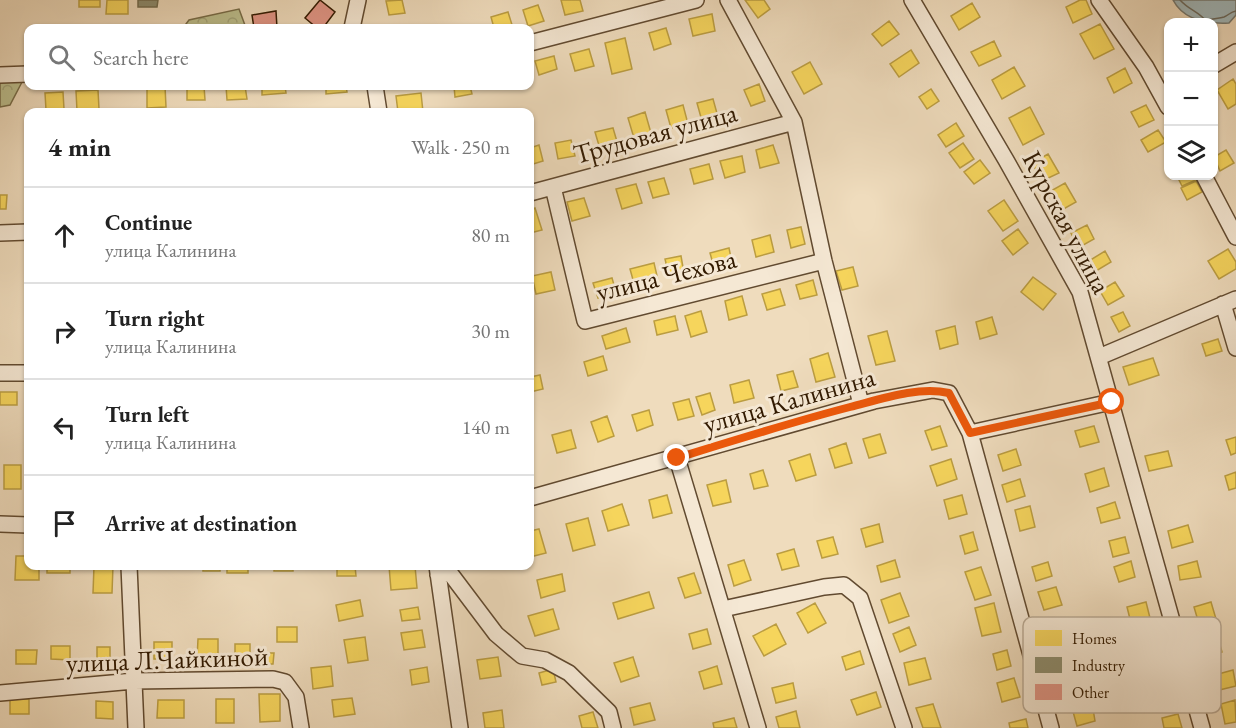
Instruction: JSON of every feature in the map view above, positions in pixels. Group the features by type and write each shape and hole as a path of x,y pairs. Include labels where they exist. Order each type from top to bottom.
{"street":[{"path":"353,24 358,0"},
{"path":"534,42 696,0"},
{"path":"728,0 794,122 824,261 861,404"},
{"name":"Курская улица","path":"912,0 1080,292 1171,617"},
{"path":"1098,0 1164,95"},
{"path":"1218,63 1236,52"},
{"path":"0,75 24,74"},
{"path":"376,90 378,108"},
{"name":"Трудовая улица","path":"534,192 794,122"},
{"path":"1206,180 1236,237"},
{"name":"улица Чехова","path":"553,187 585,321 824,261"},
{"path":"0,232 24,232"},
{"path":"1099,357 1229,301 1236,348"},
{"path":"0,373 24,373"},
{"name":"улица Калинина","path":"534,497 861,404 933,390 949,393 970,433"},
{"path":"1023,626 970,433 1112,402"},
{"path":"677,458 758,728"},
{"path":"0,524 24,525"},
{"path":"129,570 136,728"},
{"path":"460,728 437,570 450,573 496,634 522,656 544,660 569,673 609,712 614,728"},
{"path":"723,609 824,587 844,585 860,598 904,728"},
{"name":"улица Л.Чайкиной","path":"0,693 134,681 273,679 285,682 296,697 301,728"},
{"path":"1047,713 1051,728"},
{"name":"Курская улица","path":"1198,713 1202,728"}],"green space":[{"path":"239,9 245,24 186,24 189,20"},
{"path":"0,82 22,82 10,105 0,107"}],"water":[{"path":"1173,0 1236,0 1236,15 1229,23 1218,23 1218,18 1190,17"}],"building: Homes":[{"path":"79,0 100,0 100,7 79,7"},
{"path":"107,0 128,0 128,14 106,14"},
{"path":"402,0 405,13 389,15 386,1"},
{"path":"561,0 580,0 583,11 565,15"},
{"path":"745,0 764,0 770,9 758,18"},
{"path":"1080,0 1086,0 1092,14 1073,23 1066,7"},
{"path":"972,3 980,17 959,30 951,16"},
{"path":"538,5 544,21 527,24 523,10"},
{"path":"508,12 512,24 493,24 491,17"},
{"path":"712,14 715,31 693,36 689,19"},
{"path":"889,21 899,34 882,46 872,34"},
{"path":"1100,24 1114,49 1094,59 1080,34"},
{"path":"666,28 671,44 654,50 649,33"},
{"path":"625,38 632,69 612,74 605,43"},
{"path":"994,41 1001,56 979,66 971,52"},
{"path":"589,49 594,66 575,71 570,54"},
{"path":"911,50 919,63 899,77 890,64"},
{"path":"554,56 557,69 539,75 535,61"},
{"path":"810,62 822,84 804,94 792,72"},
{"path":"1014,67 1025,86 1002,99 992,80"},
{"path":"1125,68 1132,83 1114,93 1107,78"},
{"path":"1233,79 1236,84 1236,104 1228,109 1218,89"},
{"path":"759,84 765,101 751,106 744,90"},
{"path":"931,89 939,101 927,109 919,97"},
{"path":"98,90 99,108 77,108 76,91"},
{"path":"147,90 165,90 166,107 147,108"},
{"path":"187,90 204,90 205,100 187,100"},
{"path":"226,90 246,90 247,99 227,100"},
{"path":"262,90 286,90 286,93 262,95"},
{"path":"326,90 347,90 347,92 326,94"},
{"path":"454,90 471,90 472,94 455,97"},
{"path":"63,92 64,108 46,108 45,93"},
{"path":"421,93 423,108 398,108 396,96"},
{"path":"713,99 718,117 702,121 697,103"},
{"path":"683,105 688,124 671,128 666,110"},
{"path":"1146,105 1154,120 1139,127 1131,112"},
{"path":"1030,107 1044,134 1023,145 1009,118"},
{"path":"645,112 651,133 634,138 628,118"},
{"path":"956,123 964,136 946,147 938,135"},
{"path":"613,128 618,145 600,149 595,132"},
{"path":"1158,130 1164,143 1148,152 1141,140"},
{"path":"571,140 575,156 558,159 555,143"},
{"path":"963,143 974,159 960,168 949,153"},
{"path":"539,145 543,161 534,164 534,147"},
{"path":"773,145 779,163 760,168 756,150"},
{"path":"1226,150 1234,163 1220,171 1218,155"},
{"path":"1048,154 1059,173 1042,181 1032,163"},
{"path":"742,156 745,172 725,178 720,161"},
{"path":"980,160 990,173 974,184 964,172"},
{"path":"709,164 713,179 694,184 690,169"},
{"path":"664,178 669,194 653,198 648,182"},
{"path":"1179,180 1196,180 1182,186"},
{"path":"1196,181 1202,192 1187,200 1181,188"},
{"path":"1065,183 1076,202 1060,211 1049,192"},
{"path":"636,184 642,203 622,209 616,189"},
{"path":"0,195 7,195 6,209 0,209"},
{"path":"584,198 590,216 572,221 567,202"},
{"path":"1004,200 1018,221 1003,231 988,211"},
{"path":"534,208 542,230 534,232"},
{"path":"1087,225 1094,239 1078,248 1071,233"},
{"path":"801,227 805,244 791,248 787,230"},
{"path":"1018,229 1028,243 1013,255 1002,241"},
{"path":"770,235 774,252 756,257 752,240"},
{"path":"729,248 732,263 714,267 710,253"},
{"path":"1228,249 1236,262 1236,269 1219,279 1208,261"},
{"path":"1105,251 1111,262 1091,274 1084,264"},
{"path":"681,256 684,273 669,276 665,259"},
{"path":"654,263 658,280 635,287 630,269"},
{"path":"853,267 858,286 842,290 836,271"},
{"path":"551,272 555,290 536,294 534,276"},
{"path":"1033,277 1056,294 1043,310 1021,292"},
{"path":"612,278 616,292 598,298 593,283"},
{"path":"813,280 817,295 800,299 796,285"},
{"path":"1115,282 1124,296 1108,305 1100,291"},
{"path":"780,289 785,305 767,310 762,294"},
{"path":"742,296 747,315 729,320 725,301"},
{"path":"701,311 707,332 691,337 685,316"},
{"path":"1123,312 1130,326 1119,332 1111,317"},
{"path":"675,316 678,330 657,335 654,321"},
{"path":"992,317 997,334 980,339 976,322"},
{"path":"955,326 958,344 940,349 936,331"},
{"path":"626,328 630,342 606,349 602,336"},
{"path":"887,331 895,361 876,365 868,336"},
{"path":"1218,339 1222,351 1206,356 1202,344"},
{"path":"828,353 835,377 816,382 810,359"},
{"path":"603,356 607,370 588,376 584,362"},
{"path":"1153,358 1159,375 1129,385 1123,367"},
{"path":"793,371 798,387 781,391 777,375"},
{"path":"540,375 543,389 534,391 534,376"},
{"path":"749,380 754,398 734,403 730,385"},
{"path":"0,392 17,392 17,405 0,405"},
{"path":"710,393 715,410 702,415 696,397"},
{"path":"689,399 694,416 678,420 673,403"},
{"path":"649,410 653,425 637,431 632,415"},
{"path":"607,416 614,436 598,442 591,422"},
{"path":"940,426 947,446 932,450 925,431"},
{"path":"1094,426 1099,442 1080,447 1075,431"},
{"path":"571,430 576,448 557,453 552,435"},
{"path":"880,434 886,453 869,458 863,439"},
{"path":"1236,437 1236,453 1231,455 1226,440"},
{"path":"846,443 852,463 835,468 829,449"},
{"path":"1016,449 1021,465 1003,471 998,455"},
{"path":"1168,451 1172,466 1149,471 1145,456"},
{"path":"810,454 816,475 796,481 789,461"},
{"path":"951,459 957,479 937,486 930,466"},
{"path":"4,465 21,465 21,489 4,489"},
{"path":"1104,468 1109,486 1090,492 1085,474"},
{"path":"763,470 768,486 754,489 750,474"},
{"path":"1236,472 1236,488 1229,490 1225,476"},
{"path":"1020,479 1025,496 1007,502 1002,485"},
{"path":"726,480 731,502 713,506 707,485"},
{"path":"667,495 672,513 653,518 649,500"},
{"path":"962,495 967,514 949,519 944,500"},
{"path":"1115,502 1120,518 1101,523 1097,508"},
{"path":"622,504 629,525 608,531 602,511"},
{"path":"1030,506 1035,527 1020,531 1015,510"},
{"path":"588,518 595,545 573,551 566,524"},
{"path":"879,524 883,542 866,547 861,529"},
{"path":"1188,525 1193,542 1172,548 1168,531"},
{"path":"539,529 546,553 534,556 534,530"},
{"path":"973,532 978,550 965,554 960,536"},
{"path":"833,537 838,554 822,558 817,541"},
{"path":"1125,537 1129,553 1113,557 1109,541"},
{"path":"794,549 799,566 782,570 777,554"},
{"path":"16,556 24,556 24,570 39,570 39,580 15,580"},
{"path":"744,560 751,580 734,586 728,565"},
{"path":"895,560 900,577 881,582 877,566"},
{"path":"1131,561 1135,577 1119,582 1114,567"},
{"path":"1197,561 1201,577 1180,580 1178,566"},
{"path":"1048,562 1052,576 1036,581 1032,567"},
{"path":"981,567 991,595 975,600 965,572"},
{"path":"47,570 70,570 70,573 47,573"},
{"path":"94,570 113,570 112,593 93,593"},
{"path":"227,570 248,570 248,573 227,573"},
{"path":"337,570 355,570 356,576 337,576"},
{"path":"389,570 415,570 417,588 391,590"},
{"path":"694,573 701,593 685,598 678,578"},
{"path":"562,574 565,591 541,598 537,580"},
{"path":"1056,587 1062,605 1044,610 1038,592"},
{"path":"649,592 654,608 618,619 613,603"},
{"path":"900,593 909,616 889,623 881,600"},
{"path":"360,600 363,616 339,621 336,605"},
{"path":"1146,602 1150,617 1130,617 1127,607"},
{"path":"1211,602 1215,617 1197,617 1194,607"},
{"path":"815,603 826,623 808,633 797,613"},
{"path":"994,603 1001,632 982,636 975,608"},
{"path":"418,607 420,619 402,621 400,610"},
{"path":"553,609 559,629 535,636 528,616"},
{"path":"776,624 786,644 764,656 753,636"},
{"path":"277,627 297,627 297,642 277,642"},
{"path":"909,627 916,645 900,652 893,634"},
{"path":"707,629 711,644 693,649 689,634"},
{"path":"422,630 425,647 404,650 401,633"},
{"path":"365,637 368,660 348,663 344,640"},
{"path":"198,639 218,639 218,660 197,659"},
{"path":"154,642 172,642 172,659 154,659"},
{"path":"235,644 250,644 250,657 235,656"},
{"path":"51,646 70,646 70,660 51,659"},
{"path":"97,647 110,647 110,662 97,661"},
{"path":"16,650 37,650 36,664 16,664"},
{"path":"1007,650 1011,666 997,670 993,654"},
{"path":"860,651 864,664 846,670 842,657"},
{"path":"254,653 274,653 273,664 254,664"},
{"path":"498,657 501,676 480,679 477,660"},
{"path":"633,657 639,676 621,682 614,663"},
{"path":"925,658 931,679 909,685 904,663"},
{"path":"331,666 333,686 313,689 311,668"},
{"path":"717,666 722,684 704,689 699,672"},
{"path":"427,667 429,682 412,685 410,670"},
{"path":"553,669 556,682 542,685 539,673"},
{"path":"1233,670 1236,686 1221,690 1221,673"},
{"path":"1014,678 1020,697 1002,702 997,683"},
{"path":"793,683 796,698 776,703 772,688"},
{"path":"876,692 881,707 857,715 851,700"},
{"path":"259,694 280,694 280,721 260,722"},
{"path":"352,698 355,714 334,717 332,700"},
{"path":"10,699 29,699 29,714 10,714"},
{"path":"216,699 234,699 234,723 216,723"},
{"path":"158,700 184,700 184,718 157,718"},
{"path":"1235,700 1236,722 1225,724 1221,704"},
{"path":"96,701 113,702 113,719 96,718"},
{"path":"650,703 655,720 634,725 630,708"},
{"path":"933,704 941,728 923,728 916,708"},
{"path":"502,710 504,728 485,728 483,713"},
{"path":"796,711 800,728 779,728 776,717"},
{"path":"593,712 598,728 582,728 579,716"},
{"path":"1073,713 1094,713 1095,721 1077,726"},
{"path":"1178,714 1182,728 1164,728 1162,718"},
{"path":"734,718 737,728 714,728 713,723"},
{"path":"1026,719 1028,728 1010,728 1009,723"}],"building: Industry":[{"path":"138,0 158,0 157,7 138,7"}],"building: Other":[{"path":"320,0 335,12 326,24 312,24 305,18"},
{"path":"276,11 277,24 253,24 252,15"}],"route":[{"path":"677,458 825,414 874,401 933,390 949,393 970,433 1112,402"}]}
